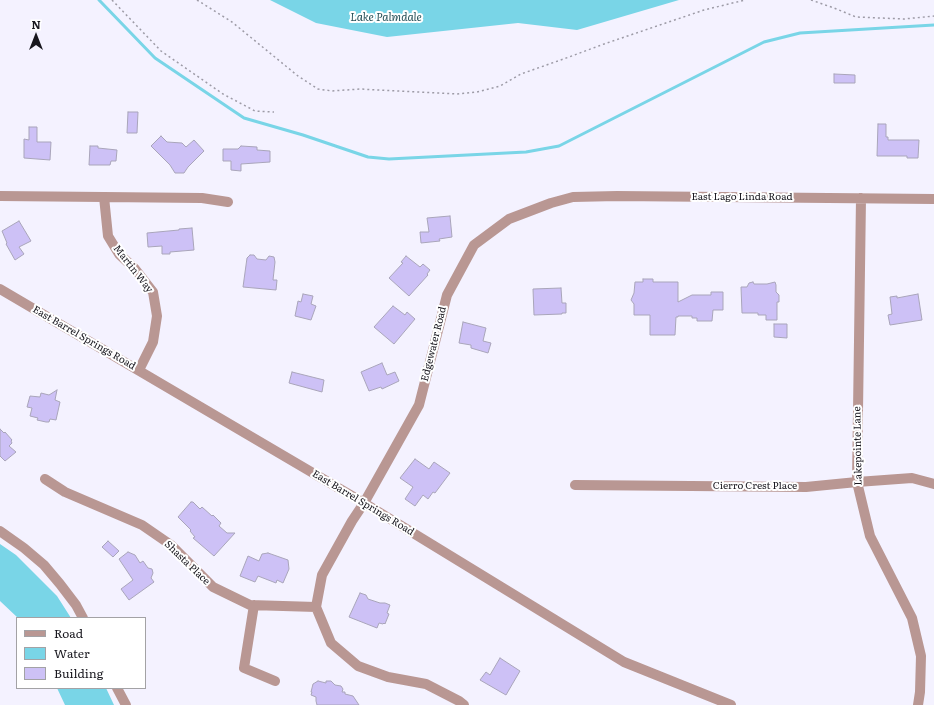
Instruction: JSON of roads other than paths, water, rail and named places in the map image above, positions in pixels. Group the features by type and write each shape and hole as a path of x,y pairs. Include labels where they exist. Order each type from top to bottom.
{"street":[{"path":"0,196 202,198 228,202"},
{"name":"East Lago Linda Road","path":"551,203 573,197 617,196 934,199"},
{"name":"Martin Way","path":"104,197 108,236 119,254 135,269 153,292 157,316 153,342 139,370"},
{"name":"Lakepointe Lane","path":"861,198 857,482 870,536 912,618 921,656 920,692 918,705"},
{"name":"Edgewater Road","path":"316,606 322,575 419,405 447,295 474,245 509,219 551,203"},
{"name":"East Barrel Springs Road","path":"0,289 364,502 624,662 732,705"},
{"name":"Cierro Crest Place","path":"575,485 806,487 912,478 934,484"},
{"name":"Shasta Place","path":"45,479 65,492 142,525 171,545 213,587 250,605 316,606"},
{"path":"0,530 24,548 44,566 64,589 76,605 82,617"},
{"path":"254,605 244,668 276,681"},
{"path":"316,606 331,643 358,666 388,677 426,684 464,705"},
{"path":"118,689 126,705"}],"water":[{"name":"Lake Palmdale","path":"270,0 679,0 577,30 518,23 387,37 316,23"},
{"path":"0,544 16,555 57,596 70,617 17,617 0,601"},
{"path":"57,689 106,689 114,705 65,705"}],"waterway":[{"path":"99,0 155,58 244,118 303,135 368,157 389,159 526,152 559,146 764,42 800,33 934,25"}]}
